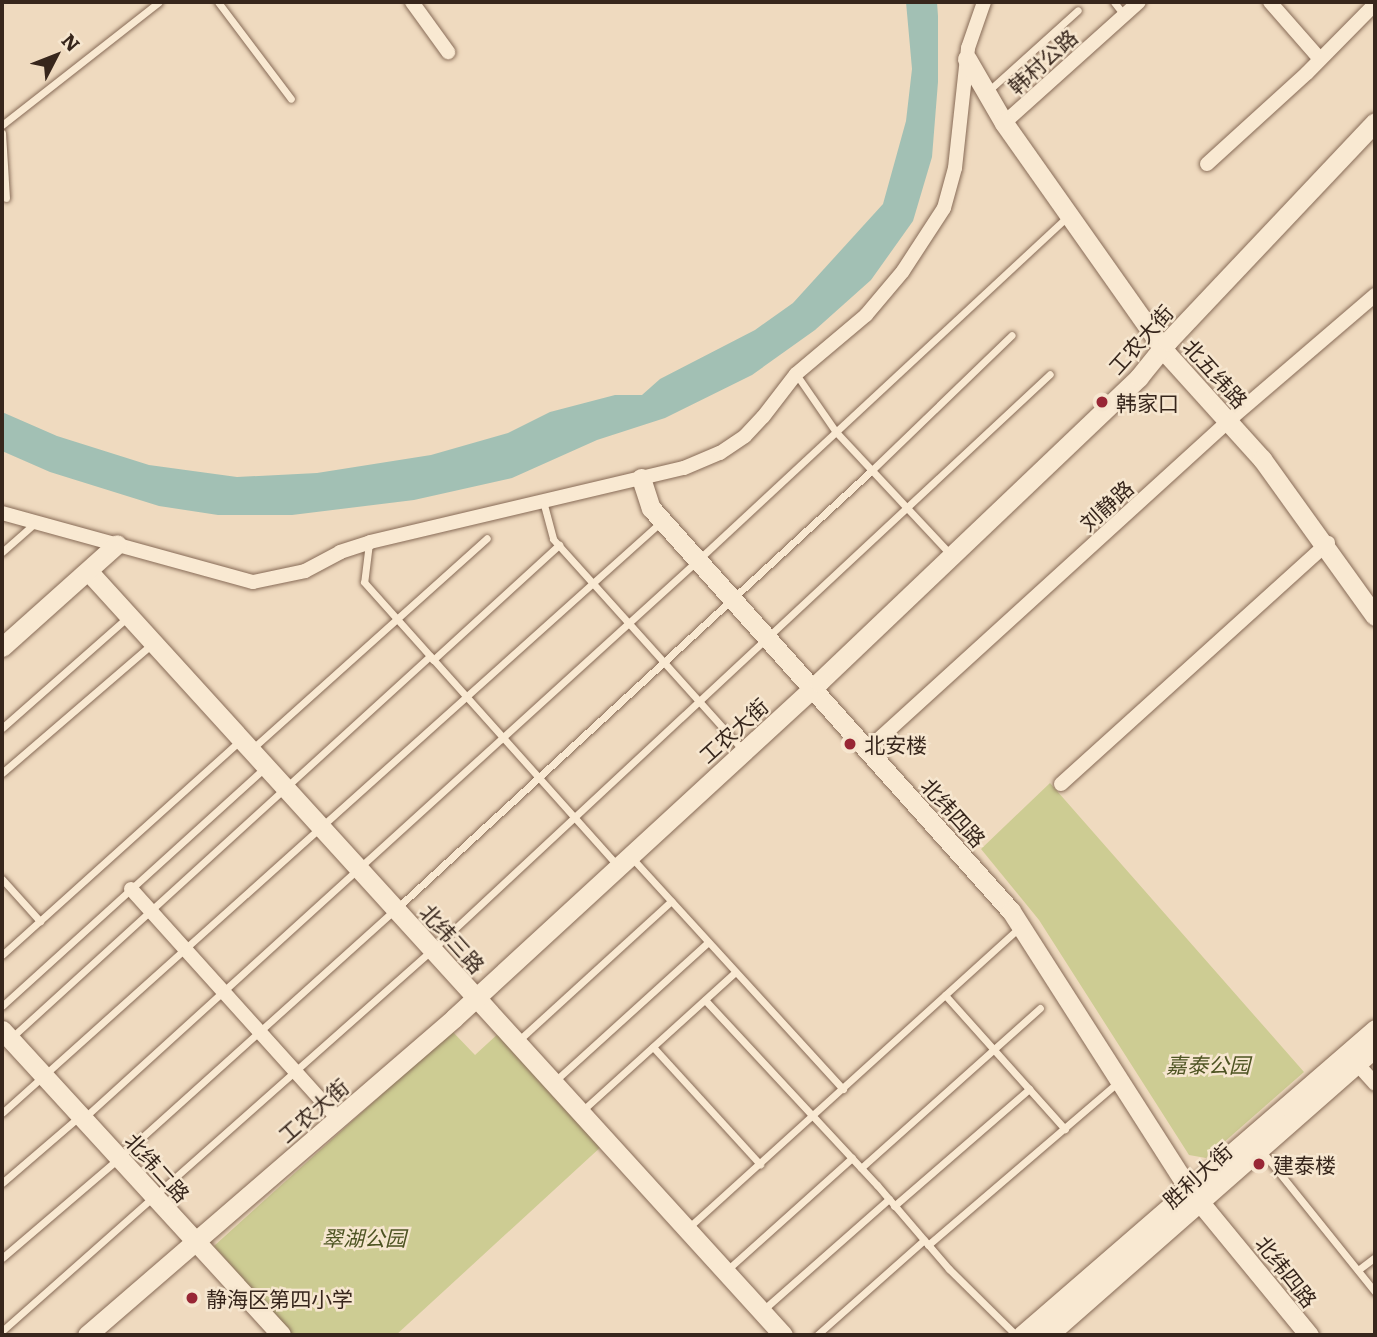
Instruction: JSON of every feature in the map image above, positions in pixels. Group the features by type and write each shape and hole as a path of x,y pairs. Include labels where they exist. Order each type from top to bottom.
{"street":[{"path":"412,2 448,52"},
{"path":"2,513 253,582 305,571 340,552 370,542 684,468 720,453 745,436 796,374 866,315 903,271 944,208 955,168 967,60 984,2"},
{"name":"韩村公路","path":"1004,123 1139,2"},
{"path":"1270,2 1320,58"},
{"path":"1208,164 1307,73 1375,4"},
{"name":"北五纬路","path":"967,60 1004,123 1167,347 1271,461 1375,615"},
{"name":"工农大街","path":"818,688 951,555 1139,377 1375,122"},
{"name":"刘静路","path":"871,747 1231,419 1375,295"},
{"name":"工农大街","path":"87,1335 477,997 744,751 818,688 1120,407 1167,347"},
{"name":"北纬四路","path":"641,478 651,508 662,521 768,639 818,688 1000,884 1196,1191 1309,1335"},
{"path":"2,648 117,544"},
{"path":"1060,784 1326,545"},
{"name":"北五纬路","path":"1326,545 1375,605"},
{"name":"北纬三路","path":"89,572 783,1335"},
{"path":"131,889 338,1119"},
{"name":"胜利大街","path":"1196,1191 1260,1149 1352,1059 1375,1029"},
{"name":"北纬二路","path":"6,1034 281,1335"},
{"name":"胜利大街","path":"1048,1335 1196,1191 1352,1059 1375,1048"},
{"path":"1352,1059 1375,1084"},
{"path":"1022,1335 1196,1191"}],"lane":[{"path":"2,125 159,2"},
{"path":"218,2 291,99"},
{"path":"1114,2 1125,15"},
{"path":"987,93 1078,10"},
{"path":"2,133 6,198"},
{"path":"2,1183 82,1117 359,869 1070,215"},
{"path":"2,1258 119,1158 396,909 872,470 1012,335"},
{"path":"796,374 836,432 951,555"},
{"path":"2,1331 433,949 1050,374"},
{"path":"543,501 553,539 744,751"},
{"path":"2,1113 323,828 662,521"},
{"path":"2,552 35,522"},
{"path":"2,955 246,744 397,620 487,538"},
{"path":"370,542 363,582 575,818 671,901 843,1089"},
{"path":"6,1034 150,911 559,545"},
{"path":"2,728 129,616"},
{"path":"2,774 153,642"},
{"path":"2,1006 267,766"},
{"path":"2,879 40,921"},
{"path":"517,1042 671,901"},
{"path":"687,1229 1024,923"},
{"path":"554,1082 708,942"},
{"path":"581,1112 736,972"},
{"path":"945,995 1065,1129"},
{"path":"705,1000 852,1158 926,1243 1016,1335"},
{"path":"861,1168 1040,1008"},
{"path":"653,1047 760,1164"},
{"path":"817,1335 1124,1078"},
{"path":"761,1311 1029,1089"},
{"path":"1260,1149 1375,1292"},
{"path":"725,1271 852,1158"},
{"path":"1359,1270 1375,1257"}],"green space":[{"name":"嘉泰公园","path":"1050,783 1304,1072 1206,1158 1189,1155 1039,920 981,849"},
{"name":"翠湖公园","path":"452,1031 475,1055 500,1032 603,1145 396,1335 292,1335 214,1246"}],"shaded area":[{"path":"906,2 937,2 938,16 938,82 932,157 913,221 871,280 815,330 752,375 665,418 597,440 512,478 414,500 292,515 218,515 159,506 50,472 2,451 2,412 57,436 149,465 237,477 317,473 431,455 508,433 550,412 615,395 642,395 660,379 755,330 793,303 883,204 906,121 912,69"}],"place":[{"name":"韩家口","path":"1102,402"},
{"name":"北安楼","path":"850,744"},
{"name":"建泰楼","path":"1259,1164"},
{"name":"静海区第四小学","path":"192,1298"}]}
